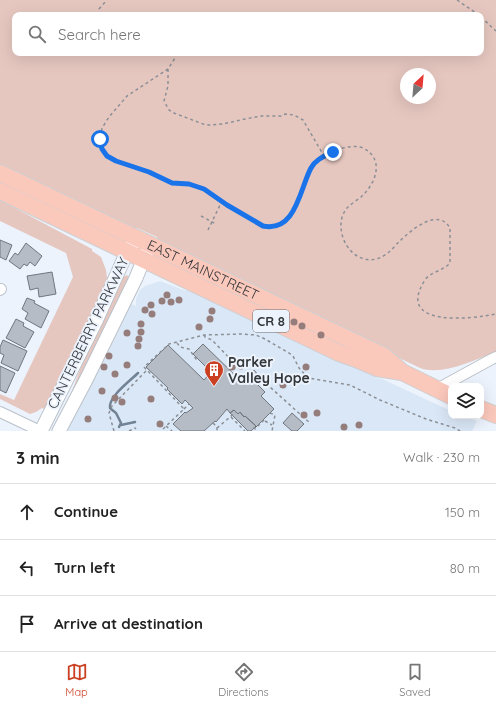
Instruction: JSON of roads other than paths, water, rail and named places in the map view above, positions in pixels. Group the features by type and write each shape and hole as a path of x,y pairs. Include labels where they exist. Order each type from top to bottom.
{"main road":[{"name":"EAST MAINSTREET","path":"0,173 384,356 402,372 448,394"},
{"name":"EAST MAINSTREET","path":"0,191 339,353 356,358 377,368 402,372"},
{"path":"484,410 496,415"}],"street":[{"name":"CANTERBERRY PARKWAY","path":"40,431 96,321 127,252 144,241"},
{"name":"CANTERBERRY PARKWAY","path":"59,431 87,378 144,260 144,241"},
{"path":"437,389 496,358"},
{"path":"0,412 40,431"}],"waterway":[{"path":"110,408 112,399 138,373"},
{"path":"111,409 116,413 121,423 119,427"},
{"path":"121,425 135,422"}],"place":[{"name":"Parker Valley Hope","path":"214,387"}]}
